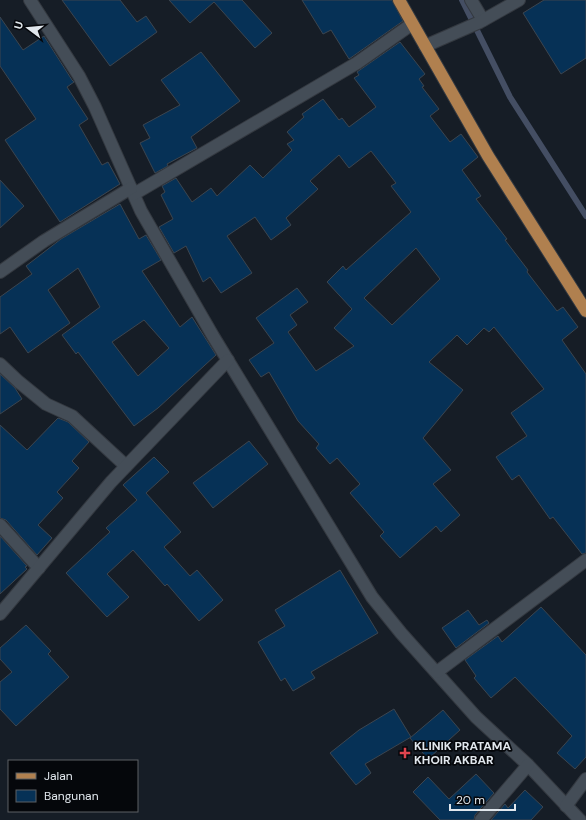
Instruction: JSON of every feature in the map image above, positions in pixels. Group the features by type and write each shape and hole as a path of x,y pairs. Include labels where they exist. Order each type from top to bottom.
{"main road":[{"path":"399,0 412,24 429,45 488,156 586,311"}],"street":[{"path":"30,0 79,76 96,106 142,211 228,360 372,597 401,633 476,717 528,765 580,820"},
{"path":"471,0 482,21"},
{"path":"429,45 482,21 519,0"},
{"path":"0,272 44,241 357,63 412,24"},
{"path":"0,614 126,466 228,360"},
{"path":"0,364 46,404 72,416 126,466"},
{"path":"0,525 39,568"},
{"path":"437,672 586,560"},
{"path":"481,820 528,765"},
{"path":"566,806 586,779"}],"building":[{"path":"62,0 120,0 137,22 146,16 157,32 110,66"},
{"path":"169,0 242,0 272,33 255,48 214,2 190,23"},
{"path":"302,0 392,0 403,21 349,59 331,30 323,34"},
{"path":"544,0 586,0 586,58 561,74 523,13"},
{"path":"0,17 23,50 44,36 74,82 67,87 88,119 79,125 102,165 108,162 120,184 60,222 5,140 36,119 0,66"},
{"path":"400,42 425,74 419,79 424,86 422,87 439,109 430,116 450,142 461,134 478,157 462,170 481,196 476,199 507,239 505,240 528,270 527,272 557,311 563,307 578,327 562,340 586,374 586,553 582,554 553,517 550,519 519,475 512,480 496,457 527,436 511,413 544,389 494,327 489,332 484,328 467,345 457,335 429,362 463,390 423,438 451,470 433,484 460,515 441,532 436,526 400,558 380,536 384,532 350,493 360,484 337,458 330,464 316,448 319,444 298,421 269,372 261,377 249,360 274,343 256,318 297,288 308,302 290,315 297,325 288,332 316,371 354,346 334,328 352,309 327,282 343,266 346,270 411,212 391,186 396,183 371,151 349,168 339,155 310,181 318,189 286,218 291,225 271,240 255,217 227,236 252,273 221,293 210,277 203,282 186,246 174,253 159,227 173,219 161,195 165,192 162,186 176,178 192,202 211,188 217,196 250,165 263,178 292,150 287,144 294,140 287,132 304,117 302,114 323,99 339,120 342,118 349,127 376,107 354,78 359,75 357,72","holes":["416,248 440,279 392,325 364,298"]},
{"path":"201,52 240,101 191,137 197,148 167,164 168,166 155,173 140,143 150,138 143,125 180,105 161,80"},
{"path":"0,180 24,206 0,228"},
{"path":"120,204 139,239 146,235 161,260 142,271 180,327 192,317 216,355 158,408 134,426 78,352 76,354 62,335 100,307 78,268 48,290 70,323 28,353 10,327 0,334 0,297 32,274 26,266 61,239","holes":["144,320 169,348 138,376 112,342"]},
{"path":"0,374 15,388 22,399 0,414"},
{"path":"58,418 68,422 89,442 72,461 79,468 57,492 63,498 38,525 52,538 37,555 6,520 0,518 0,425 27,450"},
{"path":"249,441 268,464 213,508 193,483"},
{"path":"154,457 169,472 146,493 181,532 164,547 190,576 197,570 223,600 199,621 167,584 165,586 133,550 107,574 129,597 107,617 66,573 110,532 106,528 137,500 123,485"},
{"path":"0,536 27,566 25,567 27,569 0,594"},
{"path":"340,570 378,633 311,672 315,678 293,691 285,678 281,681 258,642 285,626 275,610"},
{"path":"541,607 586,655 586,757 575,769 557,753 572,736 515,677 491,698 474,678 476,676 465,660 498,636 502,642"},
{"path":"468,610 479,625 487,620 489,623 456,648 442,628"},
{"path":"26,625 51,651 48,654 69,677 16,726 0,709 0,682 12,672 0,659 0,648"},
{"path":"394,709 411,737 365,764 371,773 356,785 330,753 359,730"},
{"path":"443,710 460,730 428,759 410,738"},
{"path":"476,774 494,793 475,815 474,820 440,820 413,792 428,777 449,799"},
{"path":"525,790 543,807 531,820 491,820 505,804 508,808"}],"waterway":[{"path":"462,0 510,97 586,216"}],"place":[{"name":"KLINIK PRATAMA KHOIR AKBAR","path":"405,753"}]}
